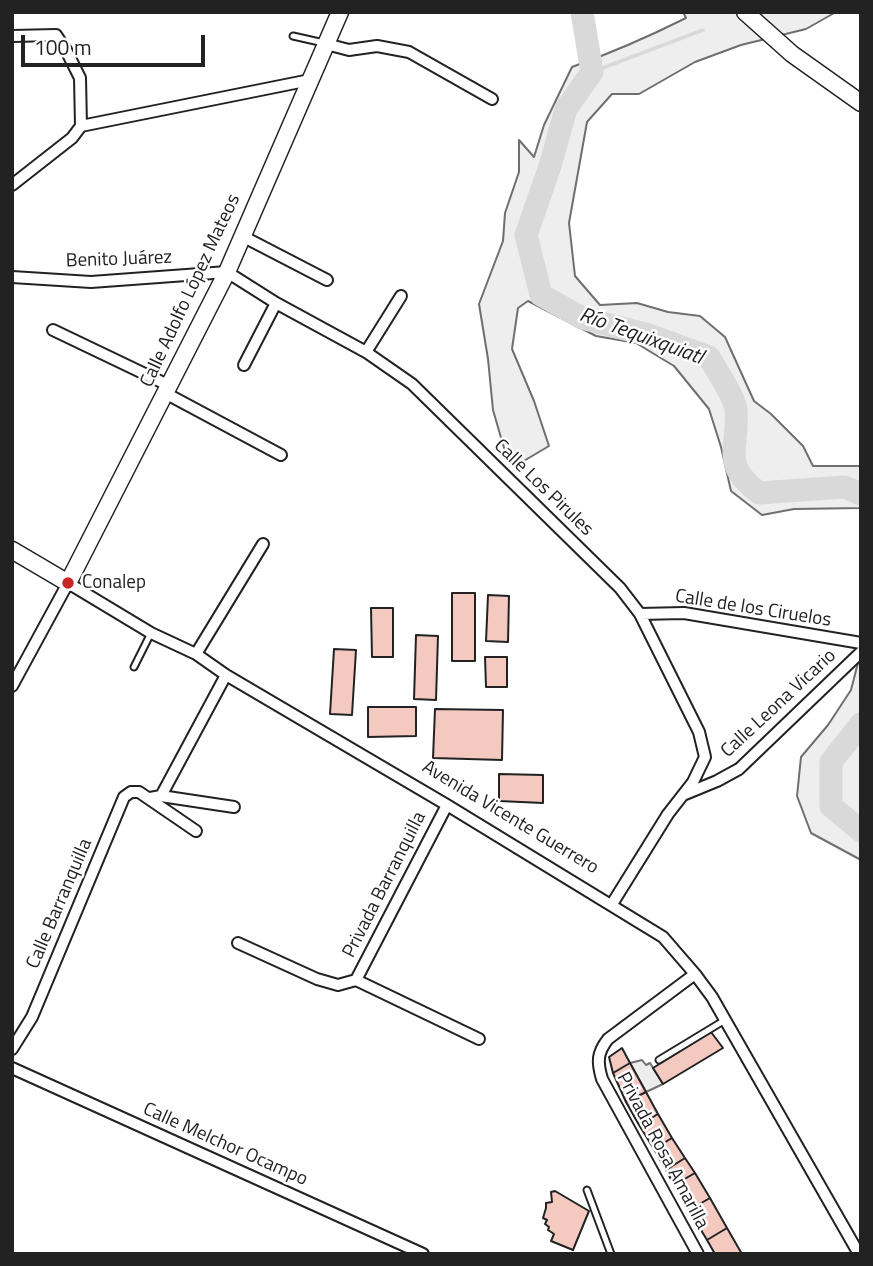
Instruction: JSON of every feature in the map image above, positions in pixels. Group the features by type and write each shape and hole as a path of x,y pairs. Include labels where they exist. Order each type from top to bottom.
{"main road":[{"name":"Calle Adolfo López Mateos","path":"68,583 227,272 340,12"},
{"path":"745,12 792,54 861,103"},
{"name":"Avenida Vicente Guerrero","path":"12,550 68,583"}],"street":[{"path":"12,36 56,35 80,78 81,126 72,138 12,185"},
{"path":"326,44 349,50 377,46 409,52 492,99"},
{"path":"81,126 310,80"},
{"path":"242,236 327,280"},
{"name":"Benito Juárez","path":"12,277 91,282 227,272"},
{"name":"Calle Los Pirules","path":"227,272 276,303 366,352 412,384 620,587 640,614 699,732 705,757 693,782 668,814 612,904"},
{"path":"366,352 401,296"},
{"path":"244,365 276,303"},
{"path":"53,330 169,390 281,455"},
{"path":"196,654 262,544"},
{"path":"12,686 68,583"},
{"name":"Avenida Vicente Guerrero","path":"68,583 151,633 196,654 226,675 447,805 663,937 695,974 726,1020 859,1254"},
{"name":"Calle de los Ciruelos","path":"640,614 684,613 861,643"},
{"name":"Calle Leona Vicario","path":"680,796 739,769 861,652"},
{"path":"196,831 155,797 226,675"},
{"name":"Calle Barranquilla","path":"12,1049 32,1017 124,797 131,792 139,792 155,797 234,807"},
{"name":"Privada Barranquilla","path":"238,943 317,979 338,985 356,980 447,805"},
{"name":"Privada Rosa Amarilla","path":"695,974 608,1039 599,1051 598,1065 602,1079 698,1254"},
{"path":"356,980 479,1039"},
{"name":"Calle Melchor Ocampo","path":"12,1068 423,1254"}],"lane":[{"path":"293,36 326,44"},
{"path":"134,667 151,633"},
{"path":"659,1060 726,1020"},
{"path":"587,1190 611,1254"}],"shaded area":[{"path":"683,12 836,12 806,29 741,45 695,62 639,94 612,94 587,122 569,223 575,276 600,305 637,303 668,312 700,316 725,337 754,401 803,446 813,466 861,466 861,508 794,509 762,515 731,491 709,409 674,366 636,343 596,336 528,301 518,308 512,349 549,446 522,462 504,448 493,410 479,304 503,241 505,213 519,172 519,140 534,157 544,125 572,67 686,18"},
{"path":"861,651 861,860 811,833 797,796 801,757 828,725 851,690"},
{"path":"642,1060 646,1065 650,1063 663,1084 646,1092 630,1063"}],"building":[{"path":"452,593 475,593 475,661 452,661"},
{"path":"488,595 509,596 508,642 486,641"},
{"path":"371,608 393,608 393,657 372,657"},
{"path":"416,635 438,636 436,700 414,699"},
{"path":"334,649 356,650 352,715 330,714"},
{"path":"485,657 507,657 507,687 486,687"},
{"path":"368,707 416,707 416,736 368,737"},
{"path":"435,709 503,710 502,760 433,758"},
{"path":"499,774 543,775 543,803 499,801"},
{"path":"711,1032 723,1048 663,1084 653,1068"},
{"path":"622,1048 630,1063 613,1073 609,1057"},
{"path":"630,1063 646,1092 626,1102 613,1073"},
{"path":"646,1092 658,1114 639,1125 626,1102"},
{"path":"658,1114 672,1138 654,1149 639,1125"},
{"path":"672,1138 685,1158 666,1170 654,1149"},
{"path":"685,1158 695,1173 674,1185 666,1170"},
{"path":"695,1173 710,1198 689,1210 674,1185"},
{"path":"555,1191 589,1211 573,1250 551,1241 554,1234 548,1230 549,1227 545,1224 547,1220 543,1218 546,1203 552,1202 551,1192"},
{"path":"710,1198 727,1228 707,1240 689,1210"},
{"path":"727,1228 742,1254 715,1254 707,1240"}],"waterway":[{"name":"Río Tequixquiatl","path":"582,12 592,72 566,109 526,235 541,295 582,318 649,335 709,357 735,405 735,464 739,473 759,493 844,487 861,494"},
{"path":"592,72 703,30"},
{"name":"Río Tequixquiatl","path":"861,724 831,762 831,806 861,831"}],"place":[{"name":"Conalep","path":"68,583"}]}
